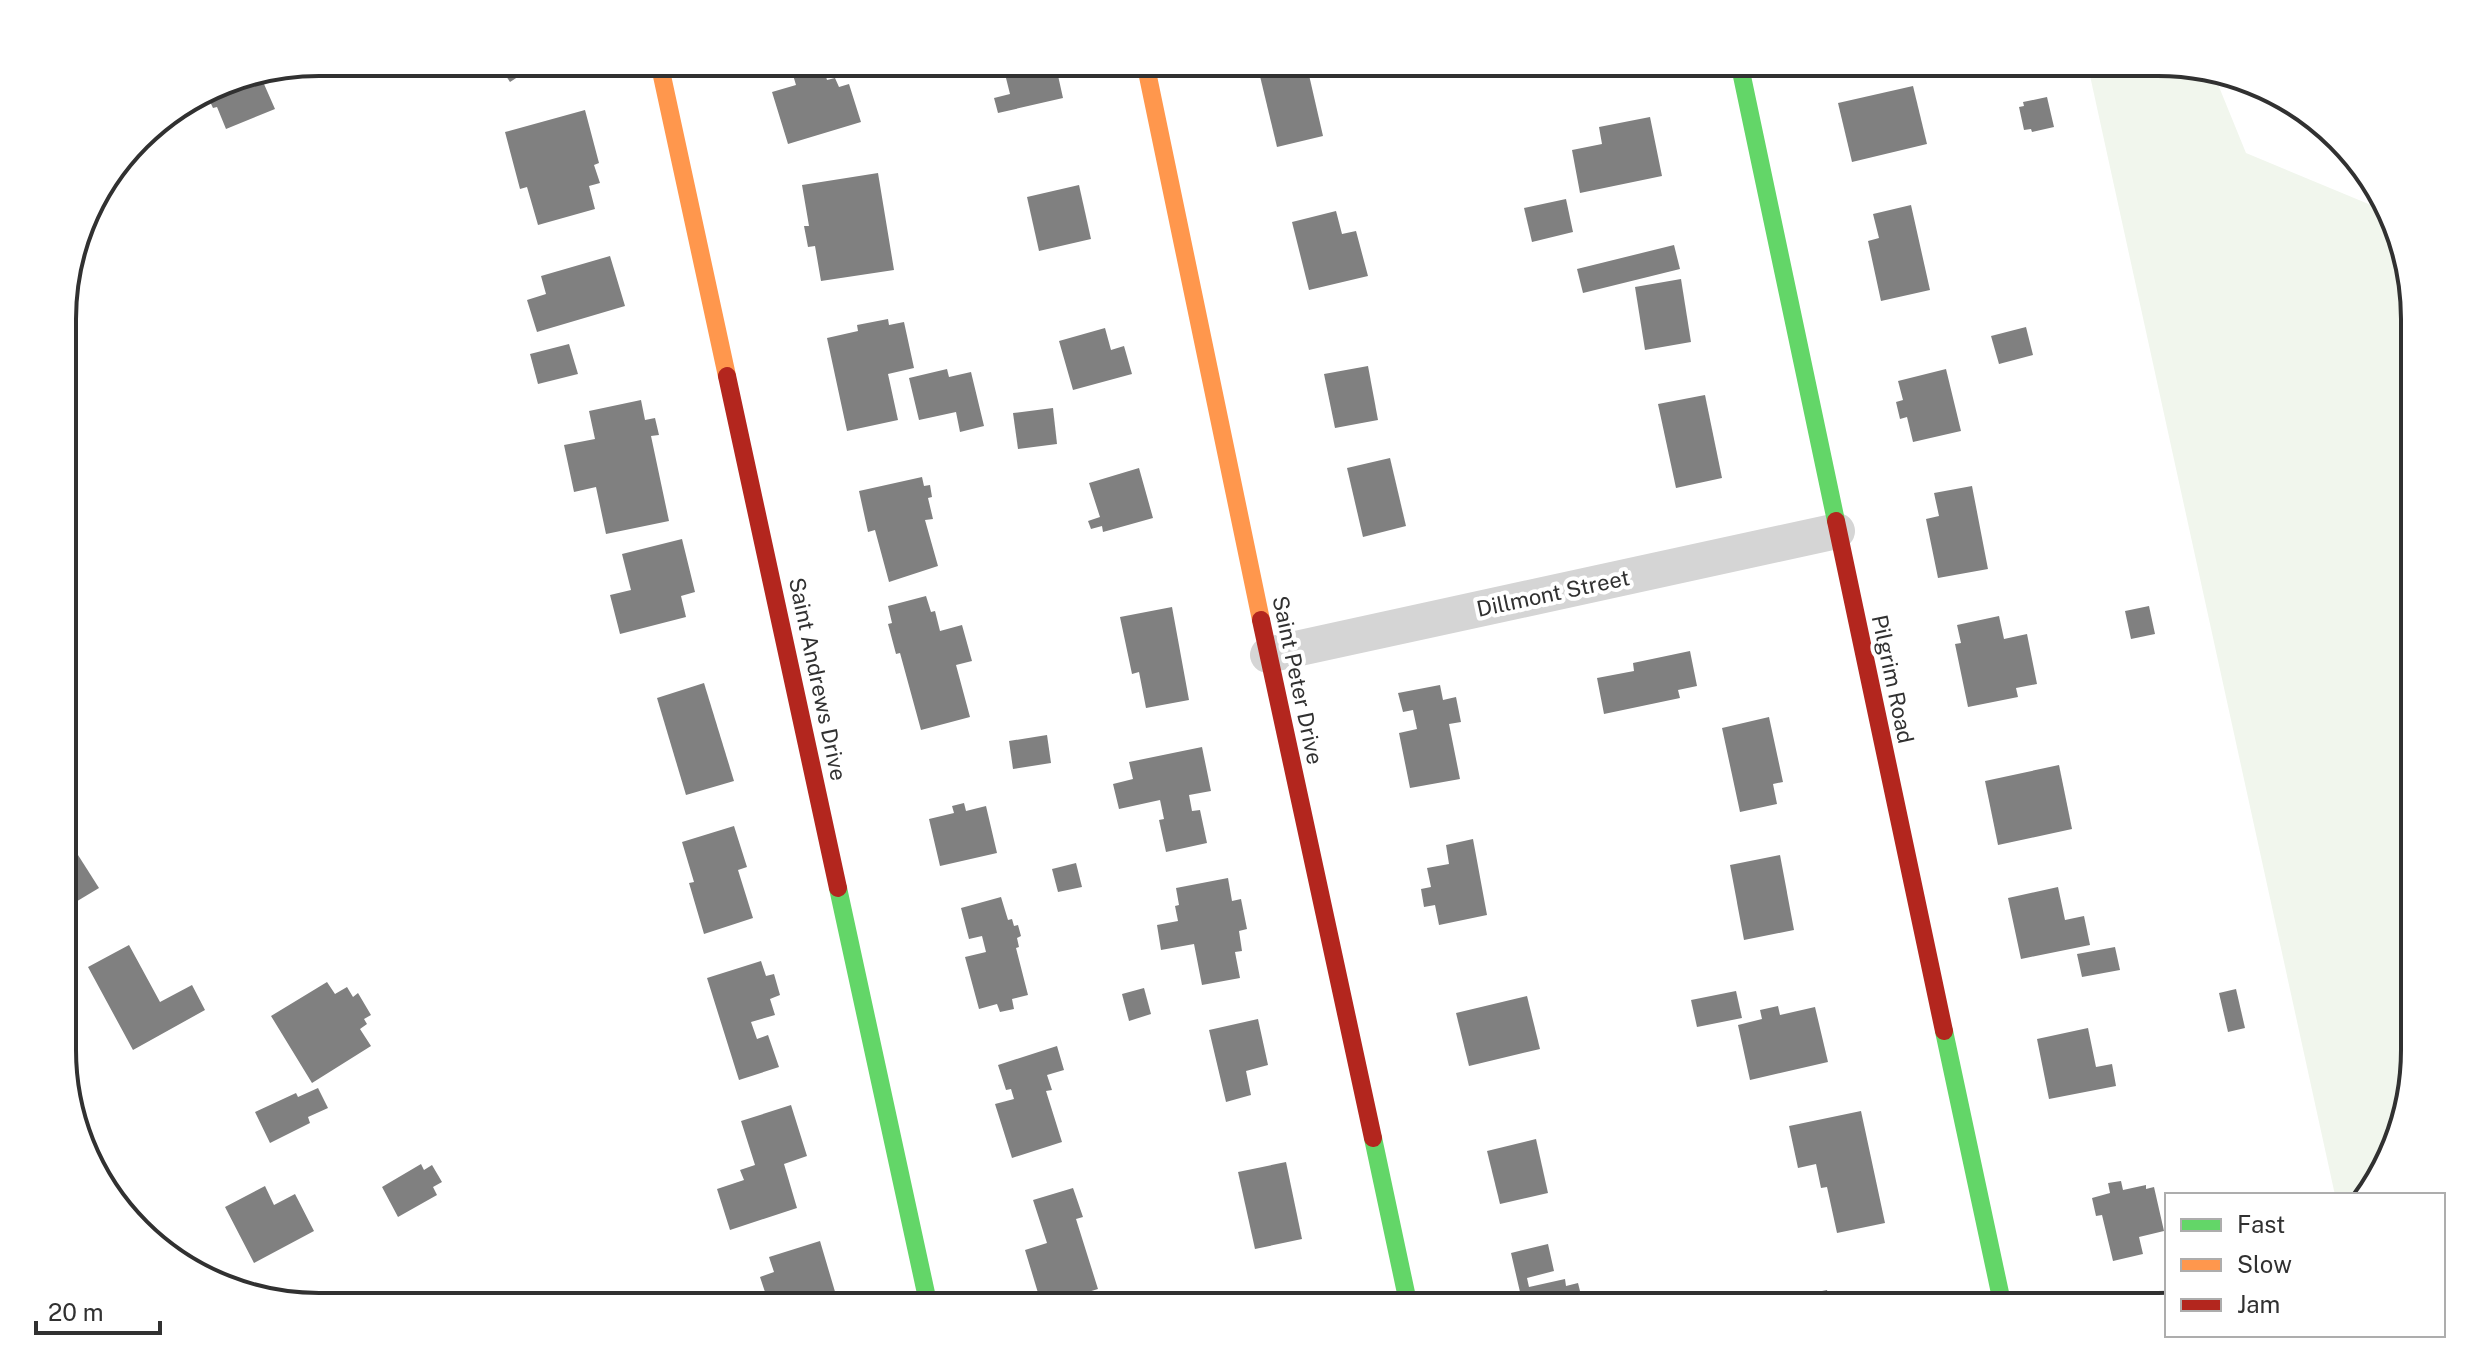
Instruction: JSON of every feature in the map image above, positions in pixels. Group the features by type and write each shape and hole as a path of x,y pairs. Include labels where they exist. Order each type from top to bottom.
{"street":[{"name":"Saint Andrews Drive","path":"662,76 926,1293"},
{"name":"Saint Peter Drive","path":"1148,76 1268,655 1406,1292"},
{"name":"Pilgrim Road","path":"1742,76 2000,1292"},
{"name":"Dillmont Street","path":"1268,655 1837,531"}],"shaded area":[{"path":"2090,76 2174,77 2218,84 2246,153 2372,205 2393,256 2401,319 2401,1050 2396,1097 2376,1157 2354,1193 2335,1193"}],"building":[{"path":"793,76 826,76 827,80 835,78 839,87 849,84 861,122 788,144 772,92 796,85"},
{"path":"1006,76 1058,76 1063,98 998,113 994,98 1010,94"},
{"path":"1260,76 1309,76 1323,136 1277,147"},
{"path":"271,81 264,84 275,109 226,129 217,107 213,108 212,101"},
{"path":"1913,86 1927,144 1852,162 1838,103"},
{"path":"2047,97 2054,127 2032,132 2031,129 2024,130 2019,107 2024,106 2023,102"},
{"path":"585,110 599,163 594,165 600,183 589,186 595,209 538,225 527,187 520,189 505,132"},
{"path":"1650,117 1662,176 1580,193 1572,150 1602,144 1599,127"},
{"path":"878,173 894,270 821,281 815,246 808,247 804,226 809,226 802,185"},
{"path":"1079,185 1091,239 1039,251 1027,197"},
{"path":"1566,199 1573,232 1532,242 1524,208"},
{"path":"1911,205 1930,290 1881,301 1868,241 1879,238 1873,214"},
{"path":"1336,211 1342,234 1356,231 1368,276 1309,290 1292,222"},
{"path":"1674,245 1680,269 1583,293 1577,269"},
{"path":"610,256 625,306 537,332 527,300 546,294 541,276"},
{"path":"1681,279 1691,342 1645,350 1635,287"},
{"path":"888,319 889,325 904,322 914,368 888,374 898,420 847,431 827,338 858,331 857,325"},
{"path":"2026,327 2033,355 1999,364 1991,336"},
{"path":"1105,328 1111,350 1124,346 1132,374 1073,390 1059,341"},
{"path":"569,344 578,374 538,384 530,354"},
{"path":"1368,366 1378,420 1335,428 1324,374"},
{"path":"947,369 949,377 971,372 984,426 960,432 956,412 919,420 909,378"},
{"path":"1946,369 1961,431 1913,442 1907,417 1900,419 1896,402 1903,400 1898,381"},
{"path":"1705,395 1722,478 1676,488 1658,404"},
{"path":"641,400 645,420 655,418 659,435 651,436 669,521 606,534 596,487 574,492 564,445 595,439 589,411"},
{"path":"1053,408 1057,444 1018,449 1013,413"},
{"path":"1390,458 1406,526 1363,537 1347,468"},
{"path":"1139,468 1153,518 1103,532 1102,526 1091,529 1088,521 1100,517 1089,483"},
{"path":"922,477 924,486 930,485 932,497 928,498 933,519 925,520 938,566 889,582 875,530 868,532 859,491"},
{"path":"1972,486 1988,569 1938,578 1926,519 1939,516 1934,493"},
{"path":"682,539 695,592 681,596 686,617 620,634 610,595 631,590 622,554"},
{"path":"926,596 931,612 935,611 940,631 962,625 972,661 956,665 970,717 921,730 900,653 896,654 888,624 892,623 888,606"},
{"path":"2149,606 2155,634 2131,639 2125,611"},
{"path":"1172,607 1189,700 1146,708 1139,672 1132,674 1120,617"},
{"path":"1999,616 2004,639 2027,634 2037,684 2016,688 2018,697 1968,707 1955,644 1961,643 1957,625"},
{"path":"1690,651 1697,686 1678,690 1680,698 1604,714 1597,678 1634,671 1633,663"},
{"path":"704,683 734,781 686,795 657,698"},
{"path":"1440,685 1443,700 1456,697 1461,722 1449,724 1460,779 1410,788 1399,733 1417,729 1413,710 1403,712 1398,693"},
{"path":"1769,717 1783,782 1773,784 1777,804 1740,812 1722,728"},
{"path":"1047,735 1051,763 1013,769 1009,741"},
{"path":"1202,747 1211,791 1189,795 1192,811 1200,810 1207,843 1166,852 1159,820 1164,819 1160,800 1119,809 1113,784 1133,779 1129,762"},
{"path":"2059,765 2072,829 1998,845 1985,781"},
{"path":"964,803 966,811 986,806 997,853 940,866 929,819 954,813 952,806"},
{"path":"734,826 747,867 738,870 753,918 704,934 689,883 694,882 682,842"},
{"path":"1473,839 1487,915 1439,925 1435,905 1424,907 1421,889 1431,887 1427,868 1449,864 1446,845"},
{"path":"76,852 99,888 76,902"},
{"path":"1780,855 1794,930 1744,940 1730,865"},
{"path":"1076,863 1082,887 1058,892 1052,869"},
{"path":"1228,878 1232,901 1241,899 1247,929 1239,931 1242,951 1235,952 1240,978 1202,985 1194,944 1161,950 1157,925 1178,921 1176,888"},
{"path":"2058,887 2065,920 2084,916 2090,945 2021,959 2008,898"},
{"path":"1001,897 1008,920 1012,919 1014,926 1018,925 1021,936 1017,938 1019,947 1016,948 1028,995 1012,999 1014,1009 1000,1012 997,1004 979,1009 965,957 986,952 982,936 969,939 961,908"},
{"path":"129,945 160,1002 192,985 205,1010 133,1050 88,967"},
{"path":"2115,947 2120,970 2082,977 2077,954"},
{"path":"761,961 766,976 774,974 780,995 770,999 775,1015 751,1022 757,1039 768,1035 779,1067 739,1080 707,978"},
{"path":"327,982 335,994 347,987 353,997 358,993 371,1015 364,1019 367,1024 360,1029 371,1046 312,1083 271,1016"},
{"path":"1144,988 1151,1014 1129,1021 1122,994"},
{"path":"2236,989 2245,1028 2228,1032 2219,993"},
{"path":"1736,991 1742,1018 1697,1027 1691,1000"},
{"path":"1527,996 1540,1049 1469,1066 1456,1013"},
{"path":"1778,1006 1780,1015 1815,1007 1828,1062 1750,1080 1738,1025 1762,1019 1760,1010"},
{"path":"1258,1019 1268,1065 1246,1071 1251,1095 1226,1102 1209,1030"},
{"path":"2088,1028 2096,1067 2112,1064 2116,1086 2049,1099 2037,1039"},
{"path":"1057,1046 1064,1070 1047,1075 1052,1090 1046,1091 1062,1142 1012,1158 995,1104 1014,1099 1011,1089 1006,1090 998,1065"},
{"path":"318,1088 328,1108 308,1117 310,1123 270,1143 255,1112 296,1093 298,1097"},
{"path":"791,1105 807,1156 784,1164 797,1208 730,1230 717,1189 744,1180 740,1170 755,1165 741,1121"},
{"path":"1861,1111 1885,1223 1837,1233 1827,1187 1821,1188 1816,1164 1798,1168 1789,1126"},
{"path":"1536,1139 1548,1193 1500,1204 1487,1151"},
{"path":"1286,1162 1302,1239 1255,1249 1238,1172"},
{"path":"421,1164 424,1170 432,1165 442,1182 433,1187 437,1195 398,1217 382,1187"},
{"path":"2121,1181 2123,1190 2146,1185 2146,1189 2154,1187 2164,1231 2139,1237 2143,1254 2113,1261 2102,1215 2096,1216 2092,1198 2110,1193 2108,1183"},
{"path":"265,1186 274,1205 295,1194 314,1231 254,1263 225,1207"},
{"path":"1073,1188 1083,1217 1076,1219 1098,1289 1086,1293 1038,1293 1025,1250 1047,1243 1033,1200"},
{"path":"820,1241 835,1293 765,1293 760,1277 774,1272 769,1257"},
{"path":"1548,1244 1554,1271 1527,1278 1529,1287 1565,1279 1566,1286 1578,1283 1580,1291 1519,1292 1511,1253"}],"traffic: fast":[{"path":"1742,76 1836,521"},
{"path":"838,888 926,1293"},
{"path":"1944,1031 2000,1292"},
{"path":"1373,1138 1406,1292"}],"traffic: slow":[{"path":"662,76 727,376"},
{"path":"1148,76 1261,620"}],"traffic: jam":[{"path":"727,376 838,888"},
{"path":"1836,521 1944,1031"},
{"path":"1261,620 1373,1138"}]}
